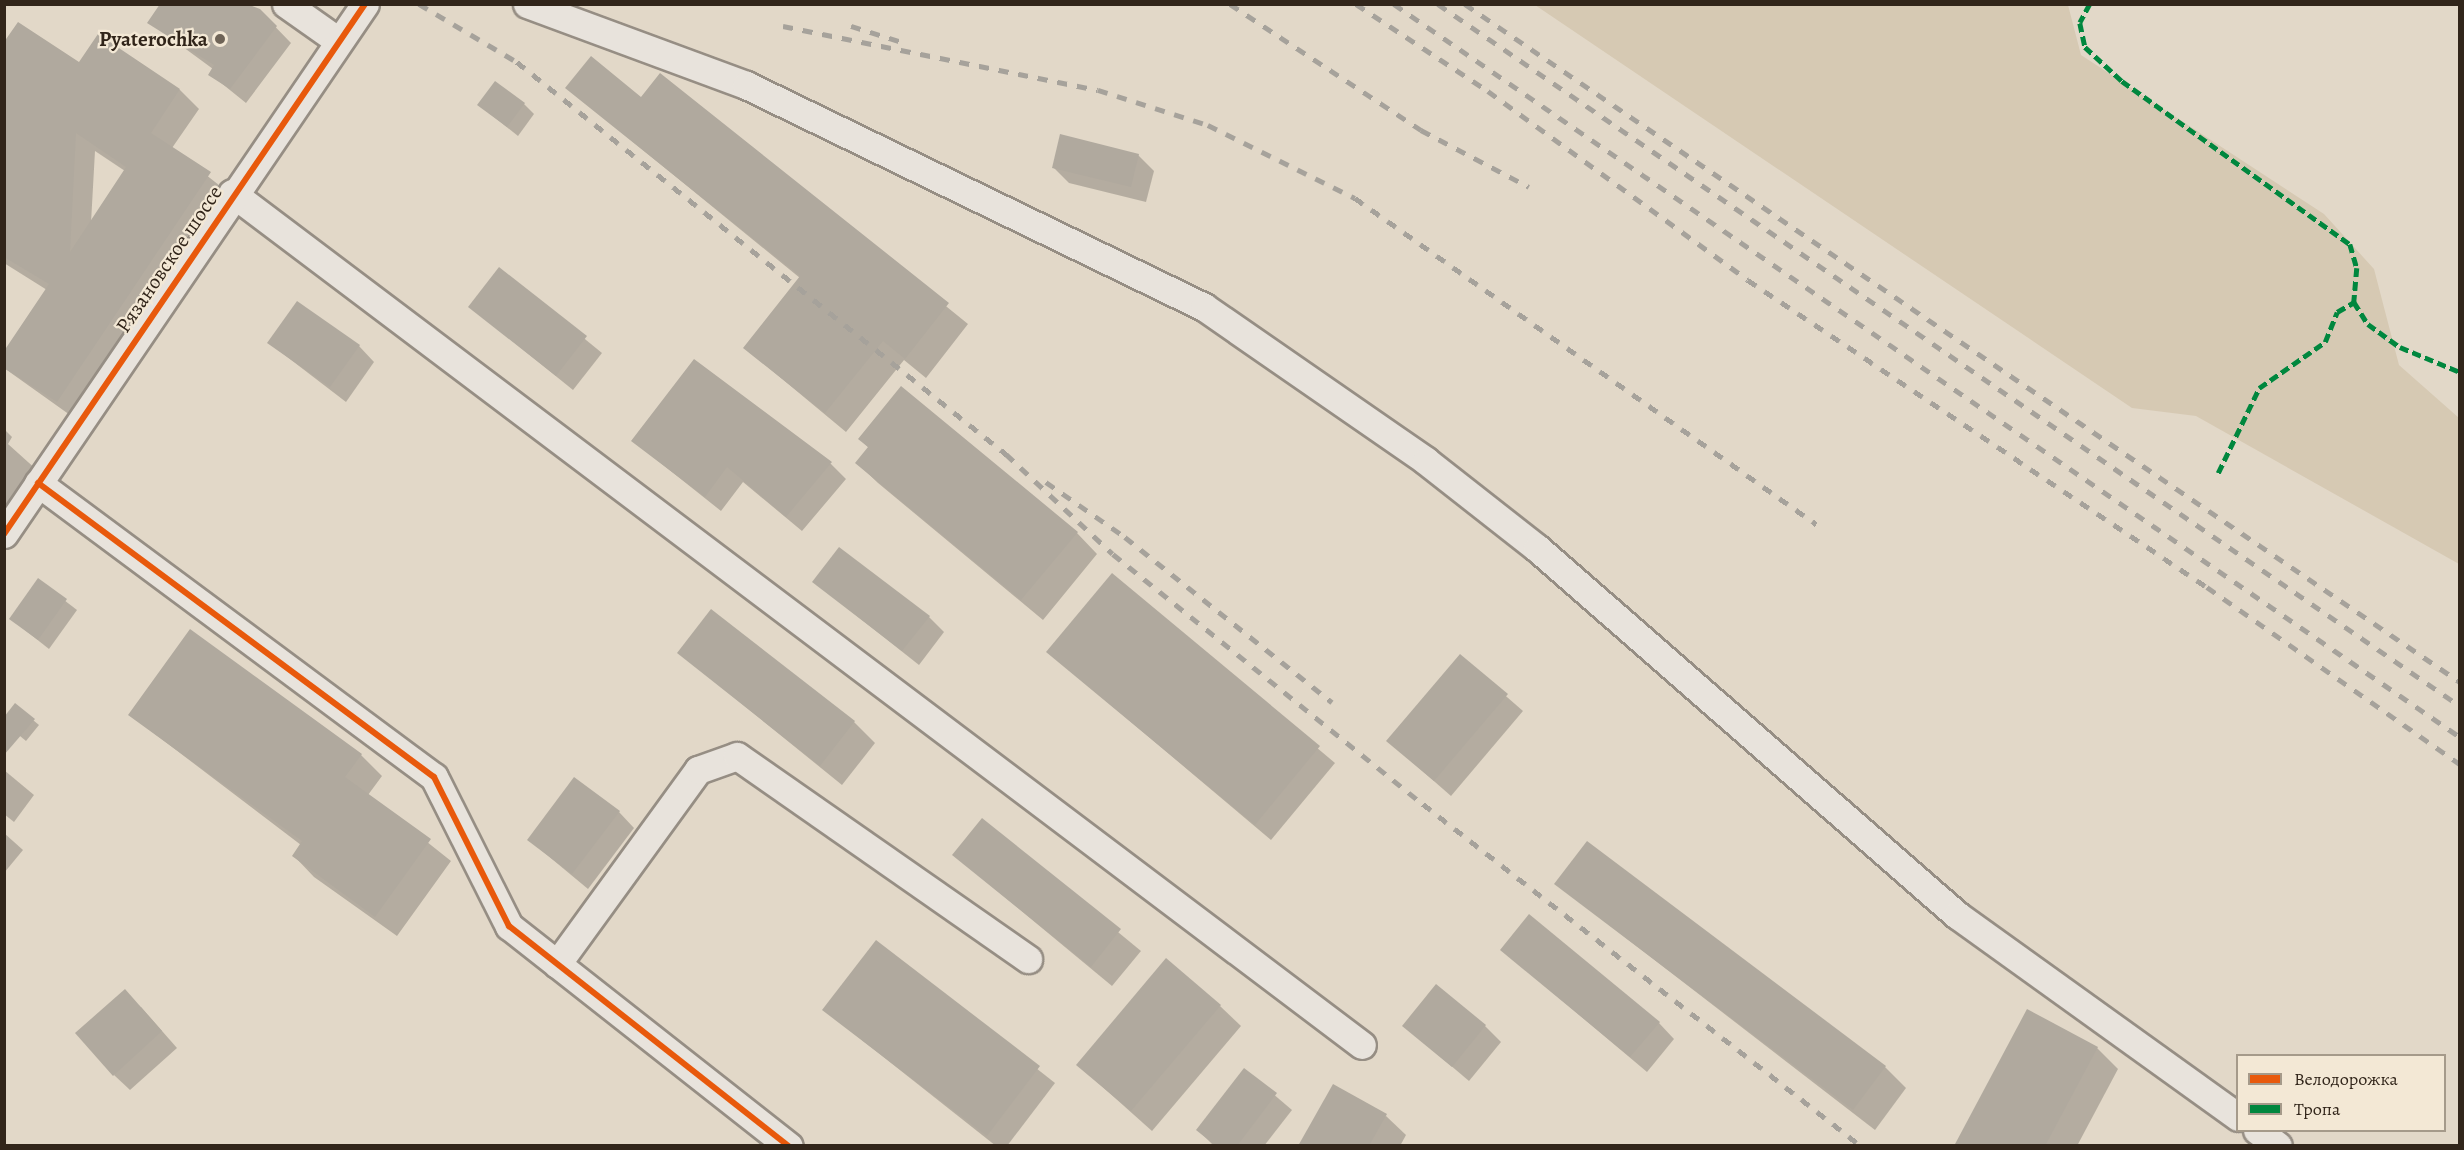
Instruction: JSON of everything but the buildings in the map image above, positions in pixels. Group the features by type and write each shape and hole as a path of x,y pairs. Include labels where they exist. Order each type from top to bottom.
{"street":[{"path":"286,4 337,40"},
{"name":"Рязановское шоссе","path":"4,534 232,193 364,4"},
{"path":"526,4 746,85 1204,307 1426,461 1518,533 1957,915 2236,1116"},
{"path":"232,193 1362,1045"},
{"path":"38,483 434,777 508,926 789,1146"},
{"path":"557,964 698,770 737,756 1028,959"},
{"path":"2258,1132 2278,1146"}],"shaded area":[{"path":"1535,5 2068,5 2081,55 2324,214 2374,269 2399,365 2459,418 2459,564 2196,416 2132,408"}],"railway":[{"path":"419,4 517,62 1006,454 1113,554 1423,804 1861,1146"},
{"path":"1230,4 1421,130 1529,187"},
{"path":"1356,4 1488,91 1748,280 2207,587 2460,764"},
{"path":"1394,4 2460,737"},
{"path":"1438,4 2460,706"},
{"path":"1465,4 2460,682"},
{"path":"783,26 1098,90 1208,125 1355,198 1816,524"},
{"path":"851,26 902,42"},
{"path":"1046,482 1125,537 1332,702"}],"marked path":[{"path":"2090,4 2080,23 2085,47 2122,81 2350,244 2357,268 2354,302 2368,324 2400,347 2460,372"},
{"path":"2218,473 2259,388 2325,342 2337,312 2354,302"}],"cycle path":[{"path":"4,534 365,4"},
{"path":"38,483 434,777 509,926 789,1146"}],"place":[{"name":"Pyaterochka","path":"220,39"}]}
